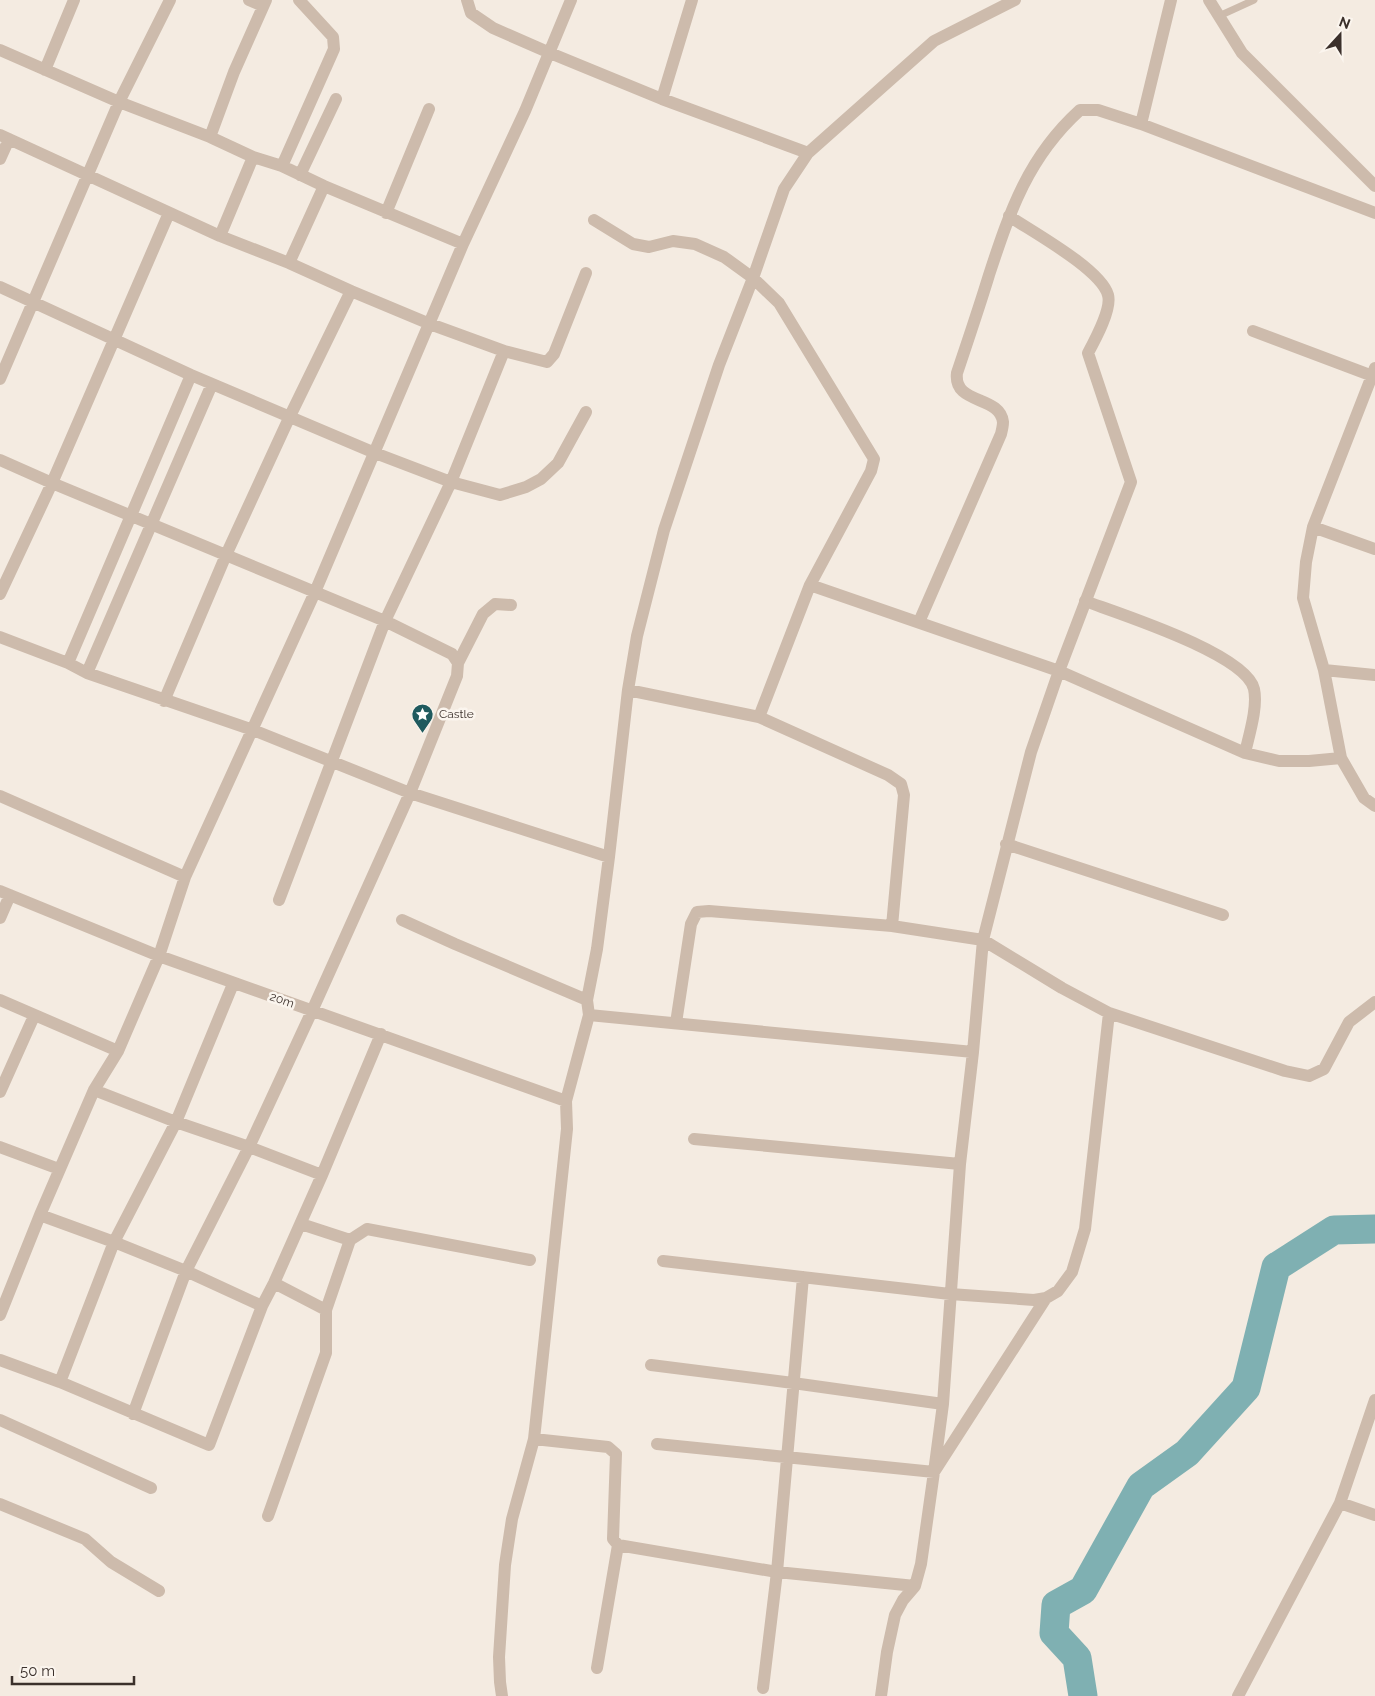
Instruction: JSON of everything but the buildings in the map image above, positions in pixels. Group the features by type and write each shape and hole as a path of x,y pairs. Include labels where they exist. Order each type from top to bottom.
{"street":[{"path":"45,70 74,0"},
{"path":"0,379 119,102 170,0"},
{"path":"210,138 234,72 264,3 249,0"},
{"path":"282,166 334,49 333,36 299,0"},
{"path":"467,0 471,12 493,28 662,99 808,153"},
{"path":"0,1316 40,1215 94,1090 118,1052 159,956 185,877 315,592 463,244 526,111 570,0"},
{"path":"662,99 692,0"},
{"path":"502,1696 499,1657 505,1565 512,1518 534,1439 568,1129 566,1101 589,1015 586,1000 597,949 628,690 637,636 664,530 719,365 753,278 784,189 808,153 934,40 1014,0"},
{"path":"1141,124 1170,0"},
{"path":"1209,0 1242,53 1375,186"},
{"path":"0,50 119,102 282,166 324,186 463,244"},
{"path":"300,175 336,99"},
{"path":"386,212 429,109"},
{"path":"919,622 1001,434 1003,421 998,410 961,390 956,382 957,373 1009,216 1023,184 1044,149 1067,121 1080,110 1098,110 1141,124 1375,213"},
{"path":"0,159 4,137 220,236 289,263 430,324 504,351 547,362 554,354 586,273"},
{"path":"220,236 253,156"},
{"path":"289,263 324,186"},
{"path":"0,594 115,341 169,213"},
{"path":"881,1696 887,1652 896,1615 903,1600 916,1586 921,1564 934,1472 943,1404 960,1164 983,940 1031,752 1059,671 1131,482 1088,353 1106,312 1108,295 1100,281 1083,265 1009,216"},
{"path":"594,220 633,244 649,247 673,240 695,244 724,257 753,278 779,303 874,459 871,471 810,585 759,717"},
{"path":"0,287 191,376 375,453 451,482 500,495 526,487 541,479 558,462 586,412"},
{"path":"164,701 226,555 290,416 351,291"},
{"path":"1253,331 1374,374 1313,527 1306,562 1303,598 1324,670 1341,758 1364,798 1375,806"},
{"path":"279,900 385,621 451,482 504,351"},
{"path":"68,663 191,376"},
{"path":"87,673 212,384"},
{"path":"0,460 385,621 452,654 458,663"},
{"path":"1313,527 1375,549"},
{"path":"810,585 1059,671 1245,753 1279,761 1341,758"},
{"path":"1085,601 1200,645 1232,664 1249,678 1254,689 1255,705 1245,753"},
{"path":"133,1414 186,1271 249,1147 410,793 457,676 458,663 483,614 495,604 512,605"},
{"path":"0,637 68,663 87,673 253,730 410,793 609,857"},
{"path":"1324,670 1375,676"},
{"path":"628,690 759,717 888,775 901,784 904,795 892,926"},
{"path":"0,796 185,877"},
{"path":"1006,844 1223,915"},
{"path":"0,918 5,893"},
{"name":"20m","path":"5,893 233,984 381,1034 566,1101"},
{"path":"676,1024 690,924 697,912 709,911 892,926 983,940 1062,988 1109,1013 1309,1076 1324,1069 1348,1022 1375,1002"},
{"path":"402,920 586,1000"},
{"path":"60,1382 114,1242 176,1122 233,984"},
{"path":"0,1000 118,1052"},
{"path":"663,1261 950,1294 1034,1300 1046,1298 1058,1291 1072,1272 1085,1229 1109,1013"},
{"path":"589,1015 973,1052"},
{"path":"0,1092 34,1016"},
{"path":"0,1360 60,1382 209,1445 262,1306 322,1176 381,1034"},
{"path":"94,1090 322,1176"},
{"path":"694,1139 960,1164"},
{"path":"0,1147 59,1170"},
{"path":"40,1215 186,1271 262,1306"},
{"path":"301,1224 350,1240"},
{"path":"268,1516 326,1353 326,1310 350,1240 366,1229 530,1260"},
{"path":"763,1688 777,1572 803,1277"},
{"path":"274,1283 326,1310"},
{"path":"934,1472 1046,1298"},
{"path":"650,1365 943,1404"},
{"path":"1238,1696 1340,1503 1375,1400"},
{"path":"0,1420 151,1488"},
{"path":"534,1439 608,1447 616,1454 613,1539 618,1545 777,1572 916,1586"},
{"path":"657,1444 934,1472"},
{"path":"1340,1503 1375,1516"},
{"path":"0,1504 85,1539 111,1562 159,1592"},
{"path":"597,1668 618,1545"}],"lane":[{"path":"1219,16 1254,0"}],"waterway":[{"path":"1083,1696 1077,1658 1054,1633 1056,1605 1083,1590 1141,1486 1187,1453 1246,1388 1276,1267 1334,1230 1375,1229"}],"place":[{"name":"Castle","path":"423,733"}]}
